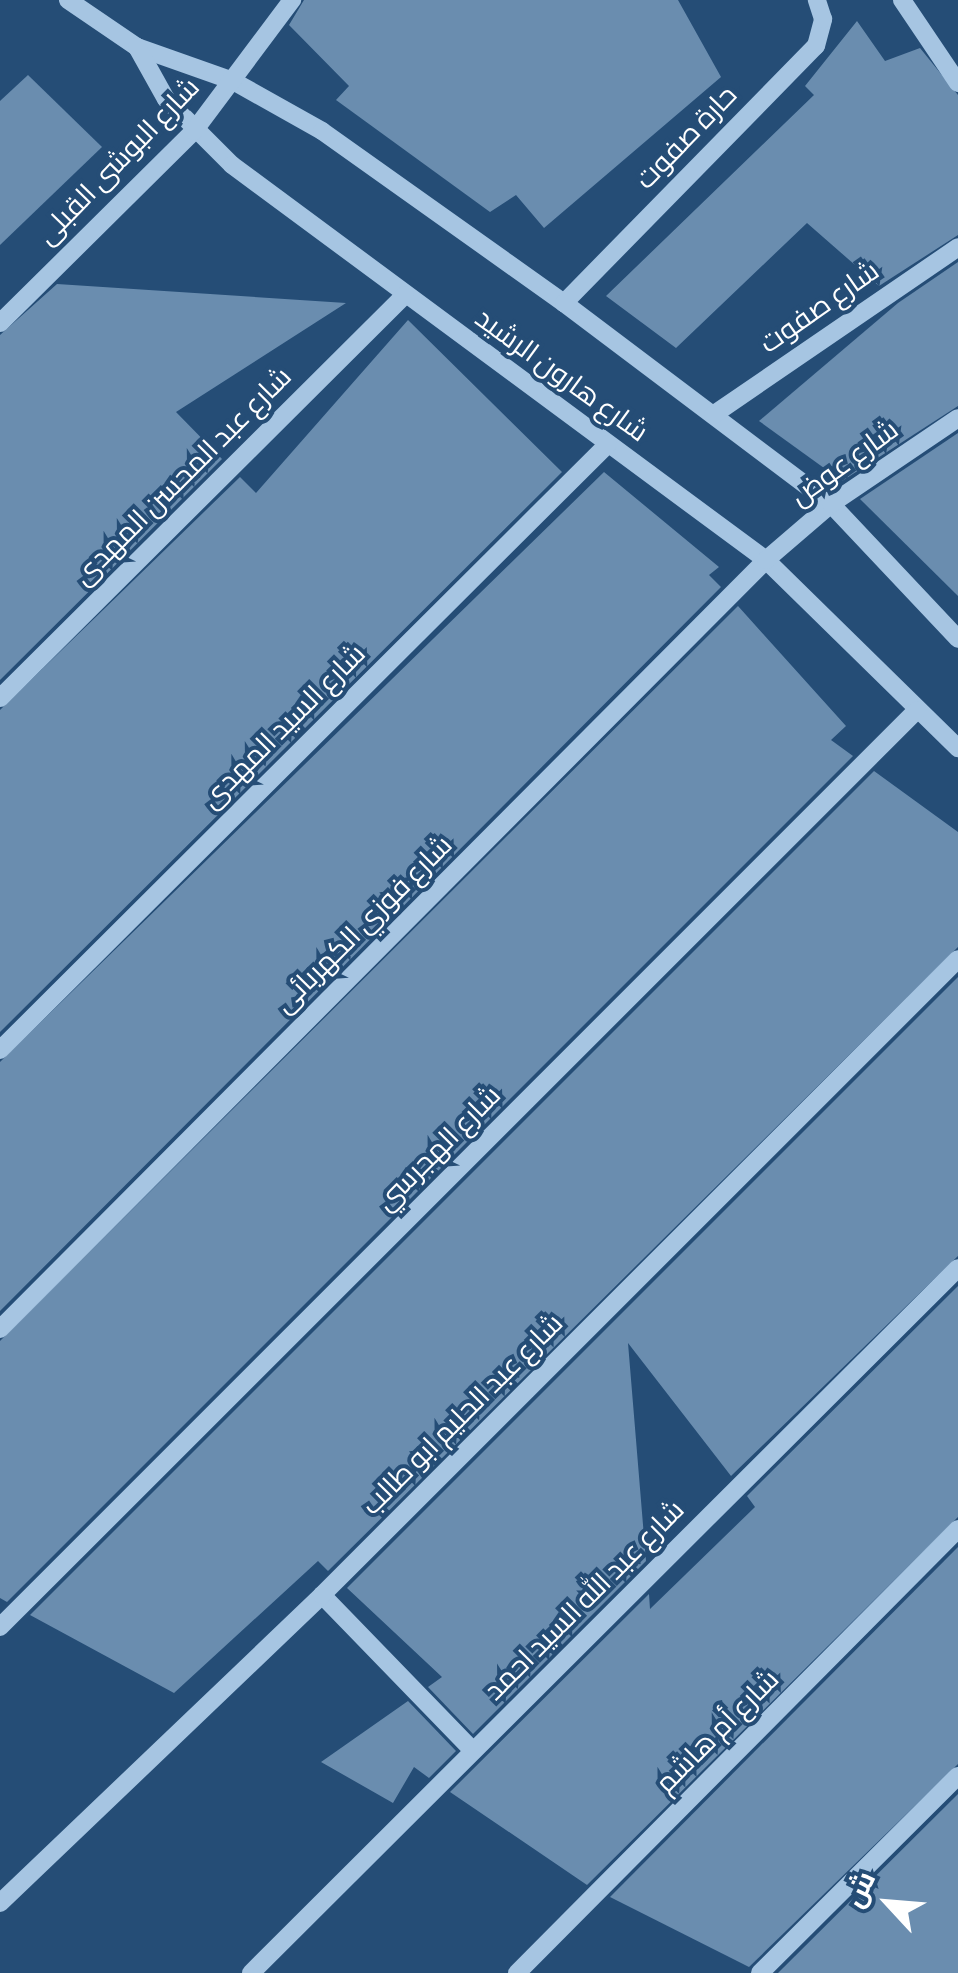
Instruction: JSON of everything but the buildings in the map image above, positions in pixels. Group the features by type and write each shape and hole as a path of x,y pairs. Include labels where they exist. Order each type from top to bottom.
{"street":[{"name":"شارع هارون الرشيد","path":"68,0 137,47 233,81 322,131 564,303 831,504 958,639"},
{"name":"شارع البوشى القبلى","path":"0,323 194,131 292,0"},
{"name":"حارة صفوت","path":"564,303 816,46 823,20 817,0"},
{"path":"902,0 958,83"},
{"name":"شارع هارون الرشيد","path":"137,47 194,131 405,295 766,560 958,748"},
{"name":"شارع صفوت","path":"713,415 958,246"},
{"name":"شارع عبد المحسن المهدى","path":"0,698 405,295"},
{"name":"شارع عوض","path":"766,560 831,504 958,418"},
{"name":"شارع السيد المهدى","path":"0,1050 608,444"},
{"name":"شارع فوزي الكهربائى","path":"0,1329 766,560"},
{"name":"شارع الهجرسي","path":"0,1627 917,710"},
{"name":"شارع عبد الحليم ابو طالب","path":"0,1903 322,1595 958,958"},
{"name":"شارع عبد الله السيد احمد","path":"251,1973 958,1268"},
{"name":"شارع أم هاشم","path":"517,1973 958,1529"},
{"path":"322,1595 473,1751"},
{"path":"760,1973 958,1776"}]}
